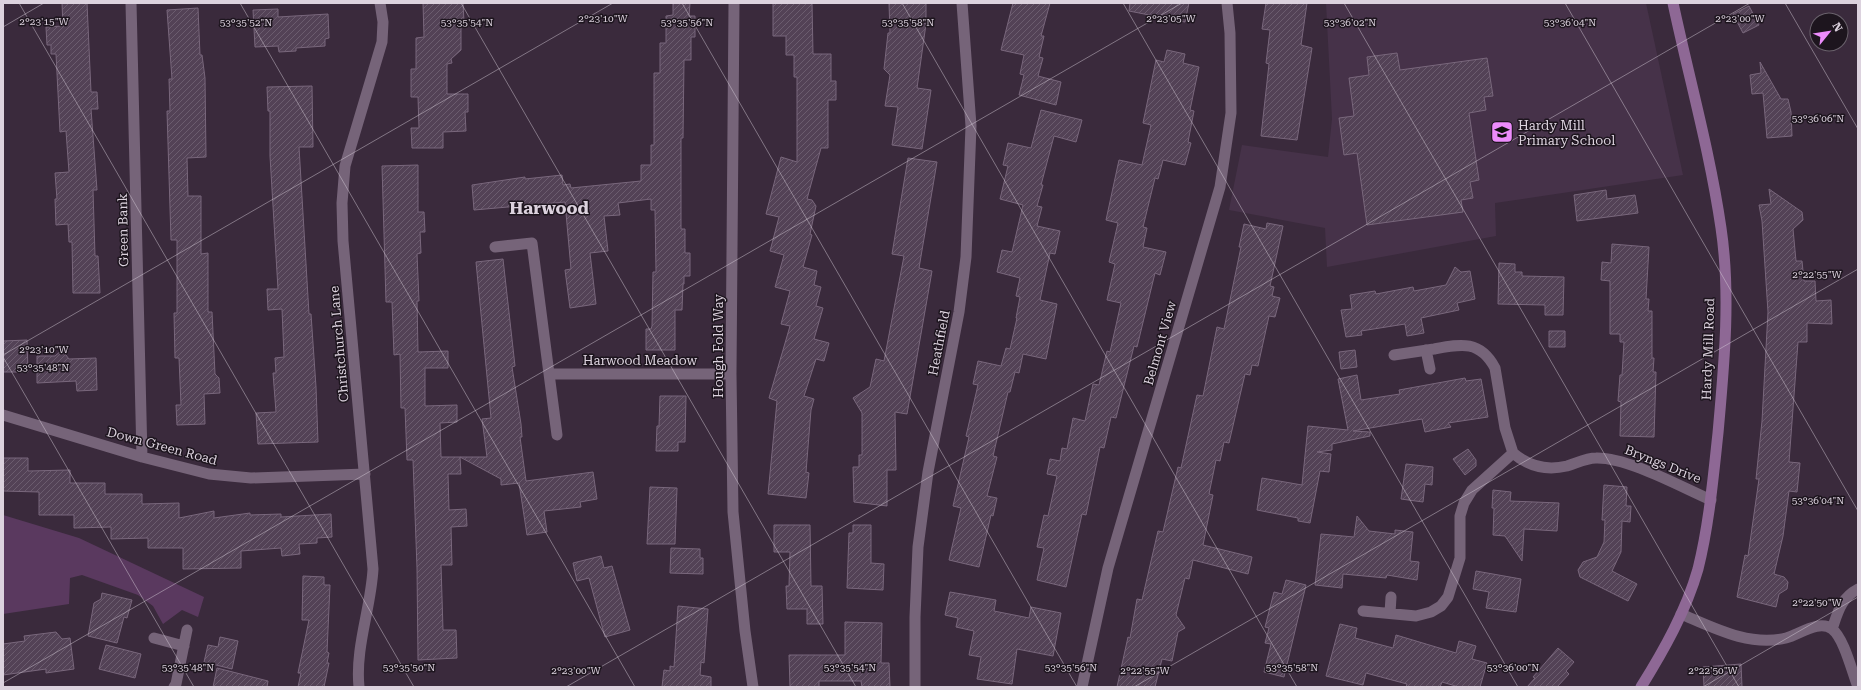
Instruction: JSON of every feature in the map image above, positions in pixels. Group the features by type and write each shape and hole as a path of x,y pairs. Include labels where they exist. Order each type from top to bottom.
{"main road":[{"name":"Hardy Mill Road","path":"1641,687 1662,654 1681,614 1697,570 1711,500 1722,386 1725,268 1721,229 1714,188 1673,3"}],"street":[{"name":"Green Bank","path":"132,3 142,457"},
{"name":"Christchurch Lane","path":"359,687 360,648 372,588 373,569 343,242 342,203 345,166 382,42 383,22 380,3"},
{"name":"Hough Fold Way","path":"734,3 731,374 733,512 745,631 753,687"},
{"name":"Heathfield","path":"915,687 915,617 918,547 928,472 959,312 966,257 971,126 962,3"},
{"name":"Belmont View","path":"1082,687 1108,568 1220,186 1231,113 1230,33 1226,3"},
{"path":"494,247 532,243 557,435"},
{"path":"1363,611 1416,616 1430,612 1441,606 1448,597 1460,558 1460,516 1464,503 1472,490 1513,453 1505,428 1495,368 1490,360 1481,351 1471,346 1460,344 1394,355"},
{"path":"1426,350 1430,369"},
{"name":"Harwood Meadow","path":"549,374 731,374"},
{"name":"Down Green Road","path":"3,415 142,457 209,474 251,478 365,474"},
{"name":"Bryngs Drive","path":"1513,453 1523,462 1534,466 1552,468 1588,459 1608,458 1625,463 1711,500"},
{"path":"1832,629 1840,605 1847,596 1858,589"},
{"path":"1390,613 1391,597"},
{"path":"1681,614 1728,634 1757,640 1786,638 1819,626 1825,626 1832,629 1840,639 1858,687"},
{"path":"174,687 176,684 187,630"},
{"path":"154,638 184,646"}],"shaded area":[{"name":"Hardy Mill Primary School","path":"1326,3 1646,3 1683,175 1495,203 1496,236 1327,267 1325,228 1229,210 1242,145 1328,157 1332,119"},
{"path":"3,515 79,538 204,597 198,617 182,610 163,624 153,606 138,595 82,575 70,578 69,604 3,614"}],"building":[{"path":"62,3 87,3 91,92 97,92 98,109 91,109 97,190 93,190 95,256 98,256 100,293 73,293 72,242 69,242 68,224 56,225 55,199 57,199 55,173 69,172 66,131 60,132 56,54 51,54 51,45 47,45 46,27 63,26"},
{"path":"423,3 463,3 464,22 461,22 461,50 451,59 452,63 447,64 447,94 468,94 468,112 465,112 466,131 443,132 443,148 412,148 411,128 419,128 418,97 411,97 411,69 416,69 416,38 424,37"},
{"path":"673,3 690,3 689,16 695,16 695,37 691,37 691,60 684,60 683,138 681,138 681,229 685,229 685,253 690,253 690,276 684,276 682,310 675,310 675,350 646,350 646,329 651,329 652,326 653,272 656,272 655,210 651,210 651,199 618,203 620,215 604,216 608,251 590,253 596,304 570,308 565,270 571,269 565,202 474,210 472,185 525,177 525,179 562,175 563,185 570,184 571,188 641,181 641,165 651,165 651,145 654,145 654,73 660,73 660,43 666,43 666,16 673,15"},
{"path":"773,3 812,3 813,54 831,54 831,81 836,81 836,100 828,100 828,148 821,148 807,199 812,200 816,206 810,234 812,235 803,267 817,271 814,285 821,287 816,306 823,308 814,339 829,343 824,361 816,359 804,396 814,399 811,410 806,472 809,473 806,498 768,494 777,401 769,398 790,326 781,324 790,291 775,287 784,255 770,251 779,217 766,214 781,157 797,162 797,77 794,77 794,55 786,55 786,36 773,36"},
{"path":"889,3 926,3 926,24 917,88 931,90 922,149 892,145 898,107 885,106 890,75 884,69 888,33 890,33"},
{"path":"1013,3 1050,3 1041,36 1044,36 1039,57 1043,58 1038,76 1061,82 1056,105 1019,95 1024,75 1020,74 1024,55 1001,50"},
{"path":"1130,3 1189,3 1185,22 1129,11"},
{"path":"1266,3 1307,3 1301,45 1312,48 1297,140 1261,136 1269,64 1266,63 1270,30 1262,29"},
{"path":"1749,6 1759,25 1743,33 1733,14"},
{"path":"198,8 200,55 202,55 205,78 206,157 187,158 188,196 201,196 201,254 208,253 208,312 212,312 215,374 219,378 220,393 204,394 205,424 177,425 176,405 181,405 179,358 175,358 174,313 177,313 177,240 171,240 167,111 170,111 169,79 172,79 167,10"},
{"path":"278,9 278,17 328,14 329,38 325,39 325,46 296,48 296,51 279,52 278,46 255,47 253,10"},
{"path":"1167,50 1185,54 1183,63 1199,67 1190,110 1194,111 1188,142 1191,143 1185,165 1163,160 1158,179 1155,178 1143,227 1147,228 1143,247 1166,252 1160,275 1155,273 1137,347 1134,346 1116,418 1111,417 1104,448 1100,447 1086,515 1082,514 1066,587 1037,580 1044,548 1037,547 1044,515 1048,516 1057,476 1047,474 1050,459 1060,461 1062,448 1067,449 1073,418 1085,421 1093,384 1099,385 1107,351 1110,352 1121,303 1107,300 1115,264 1109,262 1118,223 1106,220 1119,160 1142,165 1151,125 1143,123 1156,60 1164,62"},
{"path":"1397,53 1400,70 1487,58 1493,96 1484,97 1486,110 1469,113 1479,180 1470,182 1473,198 1461,200 1463,212 1367,225 1357,153 1344,155 1339,118 1354,116 1349,78 1369,75 1367,57"},
{"path":"1760,62 1781,99 1788,99 1791,112 1792,136 1767,138 1763,93 1752,94 1750,75 1761,73"},
{"path":"312,86 313,147 299,147 309,314 311,314 316,387 318,442 258,444 256,413 276,412 273,373 276,373 275,358 284,357 282,309 268,310 267,289 278,289 270,156 270,111 268,111 267,87"},
{"path":"1041,110 1082,120 1076,142 1054,136 1041,185 1043,185 1037,206 1042,207 1037,226 1060,231 1055,254 1050,253 1040,300 1057,304 1046,359 1023,354 1019,373 1015,372 1010,392 1008,392 993,456 997,457 987,496 997,498 993,516 991,515 979,567 949,560 961,508 953,506 969,437 966,436 978,385 973,384 978,361 1001,366 1006,348 1010,349 1017,318 1020,297 1016,296 1020,278 997,272 1002,250 1012,252 1023,205 1000,199 1008,166 1003,165 1008,143 1031,148"},
{"path":"908,158 937,162 919,268 932,271 907,414 895,412 896,470 887,470 887,506 854,502 853,467 859,467 859,455 862,455 862,413 853,398 870,387 876,359 884,361 904,256 892,254"},
{"path":"418,165 418,212 424,212 425,232 420,232 421,253 417,254 419,301 417,301 418,352 448,351 448,368 425,368 425,406 457,405 457,422 440,423 441,457 460,457 461,474 448,474 449,510 466,509 467,526 451,527 452,565 441,565 443,630 456,630 457,658 418,660 417,568 413,460 407,460 405,408 401,408 400,354 394,355 392,302 386,302 382,166"},
{"path":"1769,189 1802,212 1803,220 1793,229 1796,261 1802,261 1804,281 1815,281 1816,301 1831,300 1832,324 1807,323 1807,342 1798,342 1789,462 1800,463 1797,492 1789,491 1783,536 1774,574 1784,577 1788,582 1787,589 1779,594 1776,607 1737,597 1745,555 1748,556 1759,479 1756,479 1762,421 1768,312 1762,221 1759,205 1771,204"},
{"path":"1606,190 1607,199 1635,195 1638,213 1577,221 1574,195"},
{"path":"1267,223 1283,226 1270,286 1274,287 1272,296 1280,298 1275,317 1269,316 1258,366 1252,365 1250,375 1245,374 1229,443 1224,442 1220,461 1216,460 1209,494 1213,495 1203,545 1252,557 1248,574 1193,560 1189,579 1185,578 1176,615 1185,628 1178,632 1172,661 1162,659 1155,687 1117,687 1128,637 1130,638 1137,599 1142,600 1158,531 1163,532 1178,467 1181,468 1197,395 1203,396 1217,327 1224,329 1241,247 1239,247 1244,224 1266,229"},
{"path":"1612,244 1649,247 1646,299 1649,299 1648,311 1652,311 1652,358 1654,358 1653,372 1656,372 1654,437 1620,436 1621,402 1618,401 1620,375 1622,375 1624,342 1620,342 1620,334 1610,334 1610,281 1601,280 1602,262 1611,263"},
{"path":"503,259 515,366 512,367 521,424 522,437 520,437 526,481 593,472 597,499 580,502 581,507 544,511 547,532 527,535 519,483 501,485 501,479 460,457 487,457 482,419 491,418 476,262"},
{"path":"1499,263 1515,264 1515,272 1522,272 1522,276 1564,277 1563,315 1545,315 1545,305 1498,304"},
{"path":"1455,267 1461,272 1470,271 1475,299 1457,303 1459,310 1421,318 1424,333 1407,336 1405,324 1361,331 1362,335 1346,337 1341,310 1352,309 1350,295 1375,291 1376,294 1413,287 1414,291 1446,285"},
{"path":"1549,331 1565,331 1565,347 1549,347"},
{"path":"27,340 28,372 3,372 3,341"},
{"path":"62,350 69,359 96,358 97,390 77,391 76,381 37,383 37,356 55,356"},
{"path":"1355,350 1357,367 1341,369 1339,352"},
{"path":"1357,375 1361,400 1400,394 1399,390 1465,378 1466,381 1481,379 1488,417 1448,423 1451,427 1425,432 1422,419 1353,431 1370,432 1370,436 1332,444 1332,450 1317,452 1331,454 1329,472 1320,471 1310,523 1298,521 1298,518 1257,510 1262,478 1302,485 1308,426 1348,430 1338,379"},
{"path":"660,396 686,396 685,442 678,442 678,451 656,451"},
{"path":"1468,449 1476,460 1476,466 1465,475 1453,459"},
{"path":"3,458 28,458 28,471 70,470 70,483 105,483 105,494 142,494 142,504 179,503 179,518 214,511 214,518 250,513 250,515 281,514 281,517 331,514 332,537 317,538 317,543 299,544 300,554 282,556 281,548 241,551 241,568 183,569 183,548 148,548 148,538 111,539 111,527 74,528 74,515 39,515 39,492 3,491"},
{"path":"1406,464 1433,467 1432,485 1425,484 1423,502 1401,499"},
{"path":"1604,485 1627,487 1626,506 1631,506 1630,522 1622,521 1621,552 1612,571 1637,584 1628,601 1580,577 1578,570 1583,562 1597,557 1604,542 1605,520 1602,520"},
{"path":"650,487 677,488 675,544 647,544"},
{"path":"1493,490 1511,492 1510,501 1559,503 1557,531 1524,529 1522,561 1505,536 1493,535"},
{"path":"1357,516 1369,531 1395,534 1395,530 1413,532 1410,561 1419,562 1417,580 1387,575 1386,578 1343,574 1342,588 1315,585 1321,534 1354,537"},
{"path":"774,525 810,525 811,586 822,586 823,624 807,624 807,609 787,609 786,586 789,586 790,552 774,552"},
{"path":"853,525 871,525 871,563 884,564 883,590 847,588 849,533 853,533"},
{"path":"671,548 700,549 700,558 703,558 703,574 670,573"},
{"path":"601,556 604,568 612,566 630,630 605,637 589,578 577,581 573,563"},
{"path":"1476,571 1521,579 1516,612 1486,608 1489,592 1473,589"},
{"path":"303,576 324,577 324,585 330,585 327,652 329,653 327,663 329,663 324,687 298,687 301,673 298,673 309,620 302,620"},
{"path":"1286,580 1306,585 1284,677 1264,672 1271,644 1265,643 1269,628 1265,627 1274,592 1282,594"},
{"path":"950,592 996,600 994,611 1029,618 1031,607 1061,613 1053,656 1017,649 1012,684 977,679 981,657 969,655 974,631 956,627 958,618 945,615"},
{"path":"102,593 132,600 127,618 124,617 117,643 88,636 94,603 101,599"},
{"path":"678,606 708,609 704,663 701,662 700,675 711,677 711,687 662,687 664,670 670,671 670,666 674,667"},
{"path":"845,622 882,623 881,663 889,663 890,687 862,687 861,681 819,681 819,687 790,687 789,655 845,655"},
{"path":"1340,624 1357,628 1355,638 1393,648 1396,635 1456,653 1459,641 1476,646 1472,659 1487,663 1480,687 1459,687 1442,682 1440,687 1406,687 1407,684 1366,673 1363,685 1326,676"},
{"path":"56,632 62,639 70,638 74,669 46,673 46,669 3,675 3,644 25,641 24,636"},
{"path":"220,637 238,641 232,669 204,662 208,645 218,647"},
{"path":"106,645 141,654 135,678 99,669"},
{"path":"1558,648 1574,662 1566,671 1569,674 1557,687 1527,687 1535,678 1533,677"},
{"path":"1741,664 1742,687 1704,687 1703,667"},
{"path":"217,668 268,681 267,687 213,687"}],"place":[{"name":"Hardy Mill Primary School","path":"1502,132"}],"district":[{"name":"Harwood","path":"549,208"}]}
